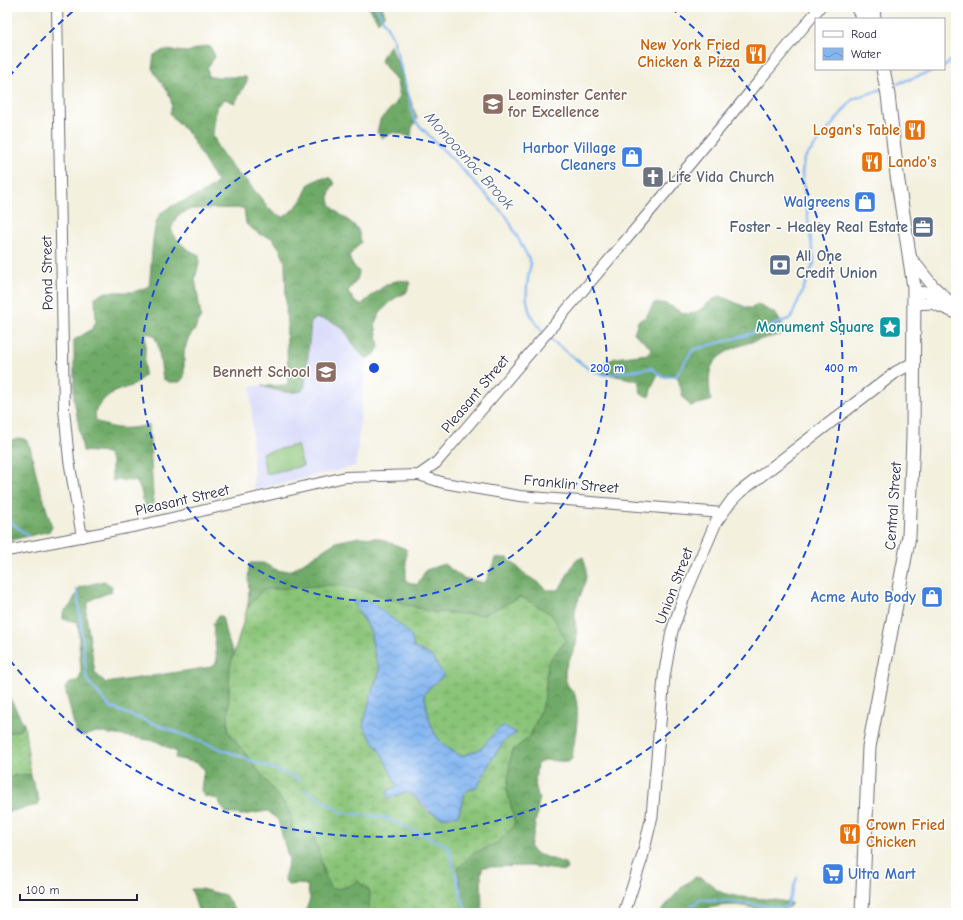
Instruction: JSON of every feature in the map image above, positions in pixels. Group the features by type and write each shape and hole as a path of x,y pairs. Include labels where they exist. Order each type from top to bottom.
{"main road":[{"path":"857,7 863,18"},
{"path":"873,7 874,18"},
{"name":"Central Street","path":"862,913 869,747 910,530 914,300 910,257 897,175 889,97 884,74"},
{"path":"910,257 933,286 952,304"},
{"path":"914,300 926,292 952,304"},
{"path":"914,300 932,303 956,313"},
{"name":"Union Street","path":"624,913 642,858 652,816 664,677 670,640 684,597 716,522 735,496 757,478 896,372 913,363"}],"street":[{"name":"Pond Street","path":"57,7 64,409 69,460 82,537"},
{"name":"Pleasant Street","path":"7,551 142,525 345,477 419,475 436,463 650,213 688,165 820,7"},
{"name":"Franklin Street","path":"419,475 444,483 520,496 722,513"}],"shaded area":[{"name":"Bennett School","path":"285,262 368,333 356,466 254,490 251,386 288,385"}],"green space":[{"path":"369,7 382,7 385,14 378,22"},
{"path":"391,45 417,118 412,128 411,137 394,132 382,138 377,132 380,120 396,103 399,94 397,82 381,61 383,55"},
{"path":"205,46 211,47 215,57 207,68 209,77 246,77 247,81 235,103 225,99 216,108 213,134 218,148 238,174 246,180 273,213 284,217 299,203 308,185 320,178 330,178 335,183 330,191 330,204 338,213 356,227 359,232 361,242 349,256 351,262 359,272 357,280 348,291 354,301 361,305 384,286 391,283 405,281 411,283 406,293 395,298 381,311 375,323 379,347 375,354 366,359 354,346 342,328 328,320 317,318 311,322 305,386 302,391 282,392 262,386 288,385 285,262 280,249 272,238 259,234 246,224 244,208 191,209 177,216 171,229 173,234 182,245 199,255 199,264 195,278 201,316 194,331 188,339 184,352 184,377 180,382 169,382 163,379 158,345 154,335 146,333 144,376 134,385 114,392 105,398 95,411 96,421 116,428 149,425 153,507 149,512 145,511 141,490 136,481 112,480 112,461 107,453 83,451 74,399 74,340 91,330 96,322 95,297 106,292 134,292 149,286 154,230 156,222 163,211 204,192 217,182 189,134 170,113 172,107 169,95 152,68 154,55 164,50 187,52"},
{"path":"720,296 748,308 752,308 757,304 776,314 787,333 742,345 721,356 714,363 709,375 711,401 690,406 683,397 677,375 663,377 658,374 652,386 649,397 641,394 639,381 590,370 615,358 648,354 652,349 634,333 638,321 646,317 654,303 666,304 682,313 689,314 697,312"},
{"path":"21,438 26,440 30,447 37,478 52,527 50,531 7,541 7,441"},
{"path":"297,445 303,466 266,474 262,453"},
{"path":"358,537 378,538 406,549 406,581 417,585 426,570 444,564 463,578 485,583 496,558 508,558 527,576 538,582 547,590 559,590 575,561 583,557 586,577 575,611 577,640 575,649 565,669 568,685 574,692 577,703 572,759 568,762 546,760 537,764 535,783 539,800 530,847 534,853 565,863 567,868 565,871 531,866 483,867 481,873 482,913 463,913 458,868 472,854 497,843 515,825 507,789 511,752 530,736 544,701 548,662 566,640 521,597 483,615 430,612 363,590 262,590 247,609 249,597 248,574 250,563 263,563 279,571 292,570 336,542"},
{"path":"104,581 112,586 111,592 95,598 88,603 86,615 95,673 106,683 211,667 217,661 213,624 218,616 222,616 226,635 234,654 230,667 228,731 291,813 293,832 312,832 319,850 324,874 344,888 357,881 370,891 369,913 305,913 310,899 307,885 288,885 284,878 289,860 278,820 268,811 242,815 226,813 217,799 204,796 201,790 204,769 197,763 175,758 176,752 156,741 97,732 83,736 76,733 65,688 70,683 79,680 81,673 78,622 63,619 63,612 70,606 80,587"},
{"path":"333,585 363,590 430,612 483,615 521,597 551,614 566,640 548,662 544,701 530,736 511,752 507,789 515,825 497,843 472,854 458,868 463,913 369,913 370,891 358,881 344,888 331,889 325,875 312,832 293,832 291,813 228,731 230,667 247,609 262,590","holes":["369,601 410,634 414,648 430,655 444,675 424,693 430,723 438,738 444,745 462,756 481,749 499,729 504,726 516,733 504,741 490,762 478,786 466,791 458,815 428,812 412,794 405,792 388,799 387,791 397,786 383,756 363,726 373,688 380,671 374,653 370,630 358,612"]},
{"path":"7,693 24,724 20,730 7,733"},
{"path":"24,724 31,776 16,775 7,778 7,733 20,730"},
{"path":"25,774 31,776 39,800 38,805 7,812 7,778"},
{"path":"695,877 705,880 723,893 740,897 783,901 791,903 791,905 786,909 779,911 735,905 713,907 689,914 659,913 682,887"},
{"path":"191,889 201,889 225,895 237,913 199,913"}],"water":[{"path":"353,601 369,601 397,622 411,635 414,648 430,655 444,675 424,693 430,723 438,738 444,745 462,756 481,749 498,729 504,726 517,733 504,741 490,762 478,786 466,791 458,815 440,817 428,810 413,795 405,792 388,799 387,791 397,786 383,756 363,726 373,688 380,671 374,653 370,630"}],"waterway":[{"name":"Monoosnoc Brook","path":"376,7 393,38 415,121 507,217 531,263 527,282 528,308 531,316 543,332"},
{"name":"Monoosnoc Brook","path":"945,66 956,56"},
{"name":"Monoosnoc Brook","path":"891,86 935,70"},
{"name":"Monoosnoc Brook","path":"546,336 590,370 605,375 651,368 663,377 676,376 693,350 750,334 791,318 814,263 802,173 804,159 853,99 882,89"},
{"path":"7,519 28,536"},
{"path":"77,590 87,680 110,707 297,778 299,781"},
{"path":"305,790 343,813 383,817 448,846 466,913"},
{"path":"683,913 701,899 786,908 797,878"}],"place":[{"name":"New York Fried Chicken & Pizza","path":"756,54"},
{"name":"Leominster Center for Excellence","path":"493,104"},
{"name":"Logan's Table","path":"915,130"},
{"name":"Harbor Village Cleaners","path":"632,157"},
{"name":"Lando's","path":"872,162"},
{"name":"Life Vida Church","path":"653,177"},
{"name":"Walgreens","path":"865,202"},
{"name":"Foster - Healey Real Estate","path":"923,227"},
{"name":"All One Credit Union","path":"780,265"},
{"name":"Monument Square","path":"890,327"},
{"name":"Bennett School","path":"326,372"},
{"name":"Acme Auto Body","path":"932,597"},
{"name":"Crown Fried Chicken","path":"850,834"},
{"name":"Ultra Mart","path":"833,874"}]}
